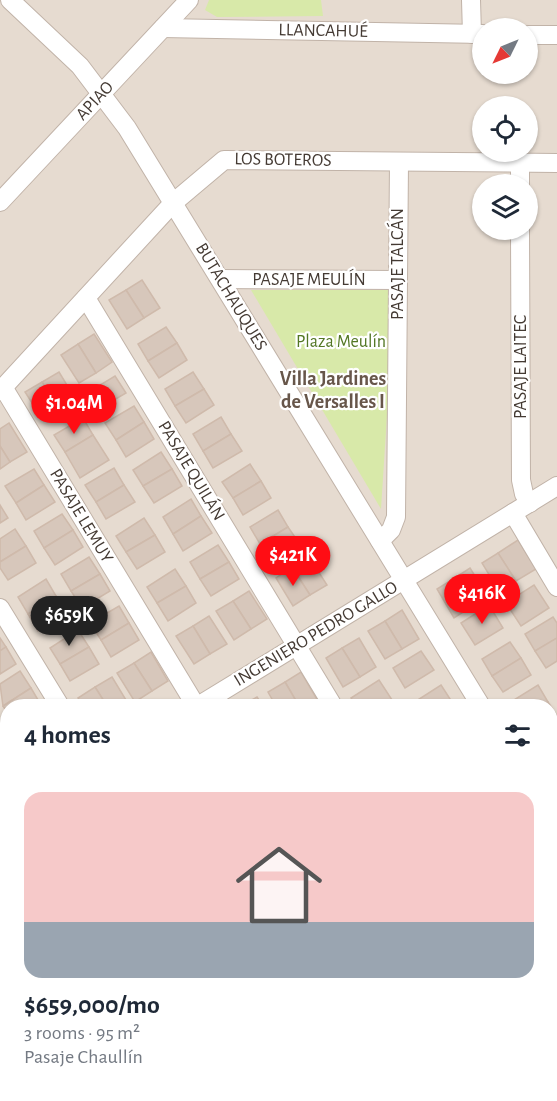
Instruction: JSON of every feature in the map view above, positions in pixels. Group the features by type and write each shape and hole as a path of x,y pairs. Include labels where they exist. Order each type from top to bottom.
{"street":[{"path":"0,5 5,0"},
{"name":"BUTACHAUQUES","path":"10,0 64,48 103,92 477,699"},
{"name":"APIAO","path":"0,202 189,0"},
{"path":"471,0 474,18"},
{"name":"LLANCAHUÉ","path":"163,28 472,34"},
{"path":"538,34 557,35"},
{"name":"LOS BOTEROS","path":"2,389 173,203 224,160 557,163"},
{"name":"PASAJE TALCÁN","path":"380,541 391,530 396,517 399,162"},
{"path":"520,164 520,174"},
{"name":"PASAJE LAITEC","path":"520,240 521,480 524,494 530,502"},
{"name":"PASAJE MEULÍN","path":"220,279 398,280"},
{"name":"PASAJE QUILÁN","path":"86,298 329,699"},
{"name":"PASAJE LEMUY","path":"2,389 193,699"},
{"name":"INGENIERO PEDRO GALLO","path":"209,699 557,486"},
{"path":"513,513 557,587"},
{"path":"0,608 56,699"}],"shaded area":[{"path":"0,0 557,0 557,699 0,699"}],"green space":[{"path":"209,0 321,0 323,16 217,17 205,10"},
{"name":"Plaza Meulín","path":"251,290 395,290 381,509"}],"building":[{"path":"142,280 160,308 144,318 126,290"},
{"path":"126,290 144,318 127,329 109,300"},
{"path":"166,327 177,343 148,361 138,344"},
{"path":"94,334 112,362 96,373 78,344"},
{"path":"177,343 187,360 159,378 148,361"},
{"path":"78,344 96,373 79,383 61,355"},
{"path":"59,372 76,400 60,410 42,382"},
{"path":"193,372 204,389 175,406 165,389"},
{"path":"115,376 126,393 97,410 87,393"},
{"path":"42,382 60,410 43,420 25,392"},
{"path":"204,389 214,405 186,423 175,406"},
{"path":"134,406 144,422 116,440 105,423"},
{"path":"221,417 231,434 203,451 193,434"},
{"path":"83,418 93,435 65,452 54,435"},
{"path":"144,422 154,439 126,457 116,440"},
{"path":"9,423 27,452 10,462 0,446 0,429"},
{"path":"231,434 242,451 213,468 203,451"},
{"path":"93,435 109,460 80,478 65,452"},
{"path":"0,446 10,462 0,469"},
{"path":"161,452 172,469 143,486 133,470"},
{"path":"250,464 261,481 233,498 222,482"},
{"path":"114,468 124,485 96,502 85,485"},
{"path":"34,469 44,485 16,503 5,486"},
{"path":"172,469 182,486 154,503 143,486"},
{"path":"261,481 271,498 243,515 233,498"},
{"path":"44,485 55,502 26,520 16,503"},
{"path":"124,485 135,502 106,519 96,502"},
{"path":"191,499 201,516 173,534 163,517"},
{"path":"0,505 8,518 0,523"},
{"path":"278,510 288,527 260,544 250,527"},
{"path":"62,514 73,530 44,548 34,531"},
{"path":"201,516 212,533 183,551 173,534"},
{"path":"144,518 155,535 126,552 116,536"},
{"path":"288,527 299,543 270,561 260,544"},
{"path":"15,529 26,546 0,562 0,539"},
{"path":"73,530 83,547 55,565 44,548"},
{"path":"155,535 165,552 137,569 126,552"},
{"path":"518,540 536,569 516,581 498,553"},
{"path":"218,545 229,562 200,579 190,562"},
{"path":"26,546 36,563 8,580 0,568 0,562"},
{"path":"498,553 516,581 499,591 482,563"},
{"path":"89,557 100,574 71,591 61,574"},
{"path":"309,557 327,585 310,595 292,567"},
{"path":"229,562 239,579 211,596 200,579"},
{"path":"292,567 310,595 293,606 276,578"},
{"path":"470,568 488,597 471,607 453,579"},
{"path":"175,569 186,586 157,603 147,587"},
{"path":"100,574 110,591 82,608 71,591"},
{"path":"46,579 56,596 28,614 18,597"},
{"path":"453,579 471,607 454,618 437,589"},
{"path":"534,585 549,608 521,626 506,603"},
{"path":"186,586 196,603 168,621 157,603"},
{"path":"249,591 267,619 251,629 233,601"},
{"path":"56,596 67,613 38,631 28,614"},
{"path":"233,601 251,629 234,640 216,611"},
{"path":"489,605 503,628 475,645 461,623"},
{"path":"119,606 129,623 101,640 90,623"},
{"path":"402,610 419,639 402,649 385,621"},
{"path":"209,616 227,644 210,654 193,626"},
{"path":"553,617 557,623 557,638 535,651 525,634"},
{"path":"385,621 402,649 385,659 368,631"},
{"path":"129,623 139,640 111,657 101,640"},
{"path":"193,626 210,654 194,664 176,636"},
{"path":"78,630 89,647 60,664 50,648"},
{"path":"0,638 6,647 0,651"},
{"path":"359,638 376,667 360,677 342,648"},
{"path":"557,638 557,661 546,668 535,651"},
{"path":"510,642 521,658 492,676 482,659"},
{"path":"6,647 16,664 0,674 0,651"},
{"path":"89,647 99,664 70,681 60,664"},
{"path":"342,648 360,677 343,687 326,658"},
{"path":"421,651 434,670 405,688 393,668"},
{"path":"151,652 168,681 152,691 134,663"},
{"path":"521,658 531,675 503,692 492,676"},
{"path":"134,663 152,691 140,699 133,699 117,673"},
{"path":"20,671 31,688 14,699 2,699 0,684"},
{"path":"301,672 317,699 295,699 285,682"},
{"path":"112,677 125,699 103,699 95,687"},
{"path":"379,680 391,699 352,699"},
{"path":"285,682 295,699 272,699 268,692"},
{"path":"441,685 450,699 419,699"},
{"path":"538,685 546,699 515,699"},
{"path":"95,687 103,699 79,699"},
{"path":"31,688 37,699 14,699"}],"district":[{"name":"Villa Jardines de Versalles I","path":"333,390"}]}
